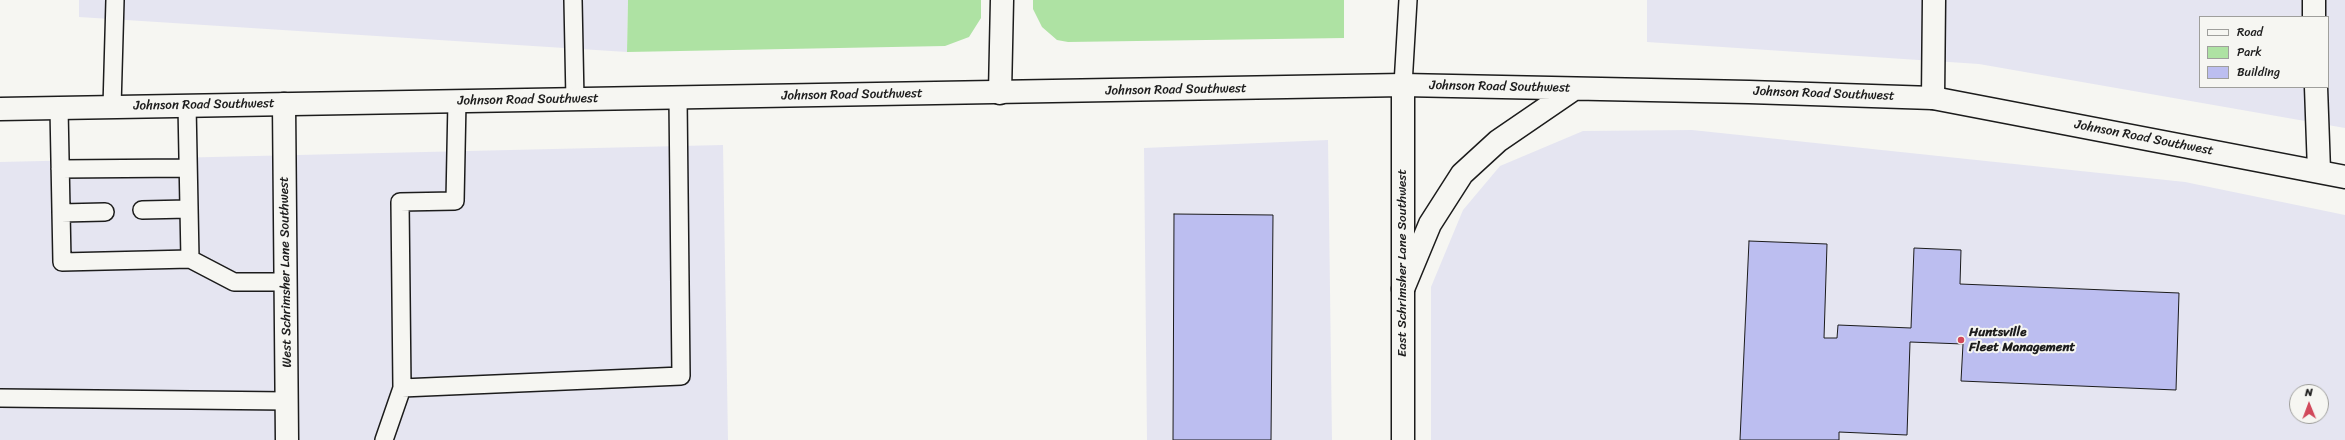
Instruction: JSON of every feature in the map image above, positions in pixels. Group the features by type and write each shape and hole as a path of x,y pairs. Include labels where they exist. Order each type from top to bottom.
{"street":[{"path":"1000,93 1002,0"},
{"path":"1933,98 1934,0"},
{"name":"Johnson Road Southwest","path":"0,109 1404,85 1933,98 2345,177"},
{"name":"East Schrimsher Lane Southwest","path":"1403,440 1404,85"},
{"path":"1403,289 1430,224 1462,174 1498,141 1574,88"},
{"path":"2316,88 2319,171"},
{"name":"West Schrimsher Lane Southwest","path":"284,104 287,440"}],"lane":[{"path":"112,107 115,0"},
{"path":"573,0 575,100"},
{"path":"1404,85 1408,0"},
{"path":"402,388 681,376 678,98"},
{"path":"384,440 402,388 400,202 455,201 457,101"},
{"path":"187,105 190,259"},
{"path":"59,108 62,262 190,259 234,282 286,282"},
{"path":"60,169 188,168"},
{"path":"142,210 188,209"},
{"path":"61,213 105,212"},
{"path":"0,398 287,401"}],"shaded area":[{"path":"79,0 628,0 627,52 79,17"},
{"path":"1647,0 2345,0 2345,128 1979,64 1647,42"},
{"path":"1692,130 2185,182 2345,215 2345,440 1431,440 1431,287 1463,210 1500,166 1583,131"},
{"path":"1328,140 1332,440 1147,440 1144,148"},
{"path":"723,145 728,440 0,440 0,162"}],"green space":[{"path":"628,0 981,0 981,18 969,37 945,46 627,52"},
{"path":"1033,0 1344,0 1344,38 1068,42 1057,40 1042,27 1033,9"}],"building":[{"path":"1174,214 1273,215 1271,440 1173,440"},
{"name":"Huntsville Fleet Management","path":"1749,241 1827,244 1824,338 1837,338 1838,325 1911,328 1914,248 1961,250 1960,284 2179,293 2176,390 1961,381 1963,344 1910,342 1907,435 1839,432 1839,440 1740,440"}],"place":[{"name":"Huntsville Fleet Management","path":"1961,340"}]}
